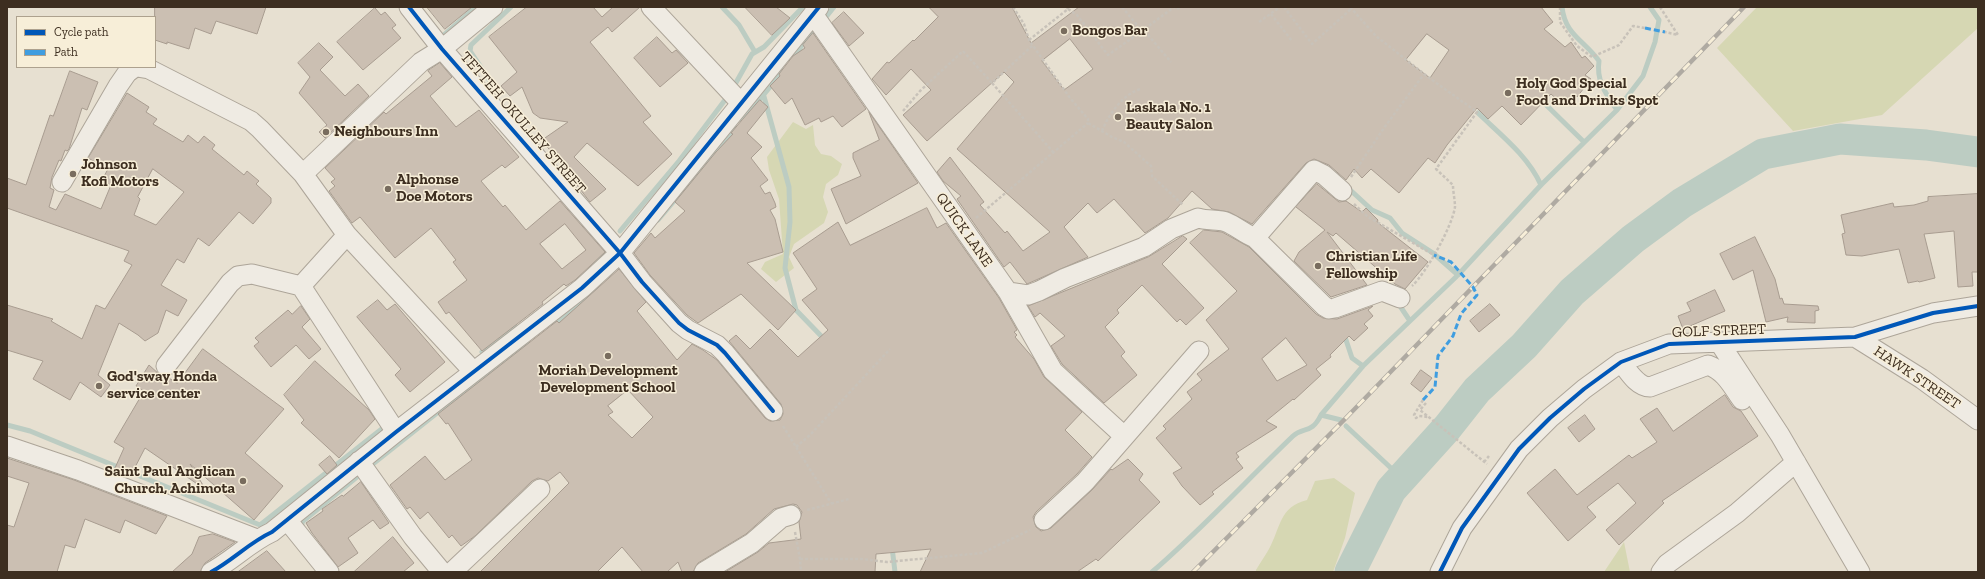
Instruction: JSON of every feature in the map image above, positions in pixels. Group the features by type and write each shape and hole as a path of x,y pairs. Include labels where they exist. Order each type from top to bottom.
{"street":[{"name":"TETTEH OKULLEY STREET","path":"409,7 442,49 679,323 688,330 717,345 773,410"},
{"path":"303,174 421,62 442,49 493,7"},
{"path":"651,7 740,102"},
{"path":"211,572 231,560 257,539 272,532 473,371 582,288 620,253 740,102 816,11"},
{"name":"QUICK LANE","path":"816,11 889,124 1008,292 1054,371 1124,436"},
{"path":"62,182 118,86 127,73 134,68"},
{"path":"142,68 149,69 251,121 260,129 303,174 347,235 473,371"},
{"path":"1255,238 1314,170 1324,175 1342,191"},
{"path":"1008,292 1020,295 1039,291 1065,278 1144,247 1171,229 1198,218 1208,222 1225,222 1241,232 1255,238 1324,306 1330,309 1382,291 1400,298"},
{"path":"301,286 347,235"},
{"path":"166,366 230,283 238,276 252,274 301,286 396,432"},
{"name":"GOLF STREET","path":"1440,572 1462,528 1519,449 1550,418 1584,388 1620,362 1669,344 1855,337 1933,313 1978,306"},
{"name":"HAWK STREET","path":"1855,337 1922,379 1978,420"},
{"path":"1719,342 1796,462 1860,572"},
{"path":"1044,520 1085,482 1199,351"},
{"path":"1620,362 1639,384 1644,387 1650,387 1708,365 1717,368 1725,375 1770,440"},
{"path":"7,446 78,470 257,539"},
{"path":"359,461 413,537 442,572"},
{"path":"1661,572 1667,564 1765,490 1796,462"},
{"path":"452,572 540,489"},
{"path":"704,572 752,543 781,518 792,516"},
{"path":"287,520 329,572"}],"path":[{"path":"1013,7 1024,24 1029,40 1070,98 1088,119 1088,122 1124,142 1151,166 1152,176 1198,218"},
{"path":"1122,7 1171,62"},
{"path":"1029,40 1067,8 1077,15 1108,55 1174,7 1177,9 1180,7"},
{"path":"1259,22 1279,7"},
{"path":"1284,7 1312,44 1351,8 1376,36 1424,74 1477,112 1436,169 1453,185 1455,207 1444,234 1421,278 1400,298"},
{"path":"1560,7 1560,22 1577,46 1592,57 1619,46 1633,26 1645,28"},
{"path":"1660,7 1678,35 1665,32"},
{"path":"1271,14 1292,41"},
{"path":"992,83 1033,45"},
{"path":"889,124 914,100 920,91 963,52 1054,153"},
{"path":"1424,74 1386,125 1342,191 1368,217 1434,255"},
{"path":"1102,131 1116,106 1134,91 1141,89"},
{"path":"964,229 1054,153 1088,122"},
{"path":"796,447 810,435 846,397 857,382 890,349"},
{"path":"1423,400 1414,415 1416,418 1419,416 1428,417"},
{"path":"1426,403 1420,410 1428,417 1484,462 1490,456"},
{"path":"773,410 832,503"},
{"path":"801,572 792,516 849,499"},
{"path":"800,560 862,559 887,562 982,553 1026,533 1044,520"}],"green space":[{"path":"1757,7 1978,7 1978,28 1882,115 1793,131 1717,48"},
{"path":"793,122 806,129 813,125 815,145 821,154 831,156 842,164 838,175 826,184 823,197 828,212 824,223 794,244 789,257 794,268 776,282 761,269 765,262 783,254 779,199 769,170 767,157"},
{"path":"1334,478 1355,493 1345,538 1333,572 1256,572 1286,513 1298,503 1307,500 1315,481"},
{"path":"1624,542 1630,572 1604,572"}],"building":[{"path":"155,7 266,7 257,34 216,21 211,34 195,28 189,49 156,40"},
{"path":"427,7 472,7 445,29"},
{"path":"527,7 593,7 602,17 613,7 640,7 612,32 608,27 590,42 651,116 643,122 672,154 638,186 587,143 574,157 606,189 590,202 542,140 568,122 540,118 533,113 522,87 510,96 501,86 517,72 489,37"},
{"path":"745,7 776,7 790,18 772,35"},
{"path":"929,7 1012,7 1031,43 1079,7 1541,7 1553,22 1544,29 1565,47 1571,42 1582,58 1585,56 1594,66 1585,75 1591,79 1577,97 1574,94 1564,106 1551,94 1521,125 1502,106 1488,119 1477,108 1447,145 1435,163 1428,158 1399,193 1371,169 1362,178 1354,169 1346,180 1329,165 1314,159 1306,163 1252,224 1229,212 1212,209 1192,191 1168,218 1145,233 1114,199 1097,213 1088,203 1064,227 1088,257 1027,284 1010,262 1004,267 957,199 961,196 943,181 937,172 950,157 984,202 980,205 1005,233 1007,231 1023,251 1050,232 957,149 1014,82 1004,72 927,141 903,115 931,90 911,69 886,95 872,79 887,62 889,63 913,40 914,41 938,17","holes":["1427,34 1449,50 1430,78 1406,60","1070,39 1093,69 1064,90 1042,61"]},
{"path":"375,8 381,15 385,12 396,25 392,28 401,38 363,70 337,42"},
{"path":"844,12 864,33 849,46 832,23"},
{"path":"813,33 866,109 842,127 833,116 821,122 819,118 805,125 792,98 785,104 770,86 780,76 779,74 793,56 805,48 803,45"},
{"path":"657,37 672,53 676,50 688,63 660,87 634,58"},
{"path":"319,43 333,57 320,70 345,96 358,84 369,96 325,138 319,132 327,125 299,93 310,77 298,63"},
{"path":"440,63 452,77 430,96 456,127 479,110 519,157 505,168 502,165 481,181 503,207 505,205 526,230 560,201 605,252 575,280 566,286 564,284 542,302 543,304 482,351 449,312 446,314 438,302 467,280 453,262 456,260 431,228 395,258 360,217 352,223 329,191 335,186 331,182 335,179 325,168 384,112 386,114 432,76 428,71","holes":["565,224 586,250 562,269 540,244"]},
{"path":"70,71 98,82 87,110 82,108 69,149 67,151 65,150 52,177 50,188 54,190 49,207 56,210 65,194 101,209 111,185 102,180 108,169 88,158 127,93 149,107 146,112 157,119 153,124 183,142 188,135 198,143 204,136 215,145 212,149 244,175 247,171 259,181 256,184 271,198 271,203 253,224 239,212 209,246 198,238 184,263 177,259 161,285 187,300 178,316 166,310 158,333 145,341 119,323 98,375 110,385 101,397 80,382 70,400 33,379 43,361 7,350 7,305 53,319 51,321 82,339 96,305 105,309 132,265 124,261 129,251 7,208 7,178 26,185 50,115 53,116","holes":["153,169 184,192 156,225 134,215 140,199 138,197"]},
{"path":"760,100 768,107 747,133 762,147 751,158 768,180 760,186 765,194 770,192 775,203 776,207 770,210 775,219 783,252 747,263 796,310 778,330 741,294 698,323 687,315 650,275 634,253 651,233 655,238 685,211 675,202"},
{"path":"869,112 918,183 846,224 831,189 861,176 853,158 853,153 879,140"},
{"path":"1317,184 1339,202 1346,201 1362,212 1366,208 1378,220 1377,222 1428,262 1405,289 1395,284 1336,233 1333,236 1327,232 1367,285 1331,297 1294,261 1299,252 1325,230 1296,207"},
{"path":"1978,194 1978,272 1972,272 1973,286 1958,287 1954,231 1924,234 1935,278 1919,282 1908,283 1899,249 1862,256 1846,255 1842,234 1845,233 1841,215 1893,203 1894,207 1914,205 1928,201 1928,197"},
{"path":"927,208 937,228 946,223 999,298 1017,330 1014,332 1017,335 1015,337 1034,359 1044,377 1082,412 1065,430 1092,457 1077,474 1036,512 1033,517 1036,527 1041,531 1051,528 1092,490 1111,469 1112,470 1128,459 1143,474 1139,480 1160,502 1098,561 1096,559 1077,572 920,572 931,549 876,554 875,572 725,572 758,552 769,543 801,539 799,522 802,512 797,505 793,504 774,509 746,534 698,563 693,572 682,572 678,562 667,572 643,572 622,547 597,572 480,572 569,483 560,472 548,481 538,478 532,481 475,536 461,546 452,535 449,538 428,512 420,519 410,507 407,509 390,485 425,456 445,480 472,460 448,423 446,424 438,414 557,321 559,323 619,269 646,302 637,311 677,360 692,344 703,350 717,360 765,418 770,421 780,420 783,414 781,404 729,341 736,335 750,349 770,329 798,357 828,330 802,300 817,289 793,253 838,222 850,245","holes":["628,390 653,417 632,438 608,415 613,412 608,406"]},
{"path":"1204,230 1222,232 1249,247 1316,314 1323,318 1337,319 1373,306 1368,310 1373,316 1364,324 1368,328 1354,341 1349,336 1330,355 1331,357 1316,369 1321,375 1294,400 1293,399 1266,421 1277,427 1236,453 1239,457 1236,459 1243,468 1212,492 1214,494 1200,505 1182,486 1173,473 1182,468 1156,438 1166,429 1163,426 1192,399 1187,392 1202,380 1197,374 1229,349 1206,320 1237,291 1190,243","holes":["1286,338 1307,365 1277,381 1262,359"]},
{"path":"1183,236 1187,239 1162,264 1204,308 1186,325 1180,319 1177,322 1142,285 1117,310 1119,313 1105,327 1125,352 1121,356 1137,375 1104,403 1062,364 1051,346 1065,336 1040,313 1035,317 1028,306 1148,257"},
{"path":"1755,237 1775,279 1780,299 1782,298 1784,304 1818,306 1819,310 1815,311 1815,323 1787,322 1788,317 1766,322 1753,270 1733,280 1720,254"},
{"path":"1715,290 1725,311 1683,329 1678,316 1691,311 1687,303"},
{"path":"378,300 387,310 395,304 445,362 410,392 395,375 401,369 357,317"},
{"path":"1490,304 1500,315 1479,332 1470,321"},
{"path":"301,306 310,319 302,327 321,349 309,359 296,345 271,367 254,346 259,342 255,338 288,310 292,314"},
{"path":"203,349 284,409 245,453 283,486 254,520 190,464 206,490 145,448 131,475 115,468 124,448 114,442 144,391 136,386 149,365 160,375 177,383"},
{"path":"315,361 369,410 375,419 339,458 301,423 304,420 284,395"},
{"path":"1421,370 1432,378 1421,392 1411,384"},
{"path":"1725,395 1733,407 1741,411 1758,436 1662,501 1664,503 1619,545 1606,530 1636,503 1618,483 1587,507 1596,517 1568,541 1527,493 1555,469 1577,495 1629,455 1632,458 1657,442 1640,419 1657,408 1673,431"},
{"path":"1585,415 1595,429 1579,442 1568,428"},
{"path":"330,456 337,465 327,474 319,465"},
{"path":"7,458 74,480 167,516 156,534 125,520 120,533 85,519 75,548 65,545 57,572 7,572 7,525 14,527 29,483 7,476"},
{"path":"361,482 389,523 380,529 373,520 348,538 358,553 338,567 306,523 323,511 322,509 342,495 343,496"},
{"path":"213,534 235,542 205,563 200,572 172,572 192,554 199,537"},
{"path":"393,537 414,563 403,572 354,572"},
{"path":"267,551 286,572 238,572"}],"waterway":[{"path":"444,35 476,7"},
{"path":"490,81 470,51 471,45 511,7"},
{"path":"722,7 739,25 755,52"},
{"path":"733,88 752,54 764,47 803,7"},
{"path":"822,22 834,7"},
{"path":"1562,7 1564,16 1571,31 1599,61 1598,68 1600,81 1617,110"},
{"path":"1152,572 1206,522 1293,436 1301,431 1311,428 1363,366 1458,275 1541,185 1617,110 1643,76 1655,42 1659,20 1650,7"},
{"path":"794,58 804,42 817,28"},
{"path":"742,121 784,70"},
{"path":"763,93 789,187 790,222 785,268 796,310 826,341"},
{"path":"620,231 679,161 728,96"},
{"path":"1539,98 1584,142"},
{"path":"1478,113 1521,155 1536,174 1541,185"},
{"path":"658,220 736,128"},
{"path":"1350,572 1391,490 1447,428 1477,390 1524,346 1572,292 1633,239 1682,203 1763,154 1840,139 1926,145 1978,152"},
{"path":"1347,187 1372,210 1390,218 1402,233 1433,253 1458,275"},
{"path":"596,264 609,247"},
{"path":"553,326 596,288"},
{"path":"1398,303 1410,321"},
{"path":"482,352 516,327"},
{"path":"1344,334 1352,358 1363,366"},
{"path":"369,467 442,409 528,344"},
{"path":"1321,415 1341,420"},
{"path":"7,425 30,431 260,525 388,424"},
{"path":"1346,426 1392,469 1391,490"},
{"path":"302,530 302,522 363,472"},
{"path":"892,547 895,572"}],"railway":[{"path":"1193,572 1343,421 1744,7"}],"marked path":[{"path":"1645,28 1665,32"},
{"path":"1423,400 1435,387 1438,356 1453,336 1461,314 1477,295 1473,287 1451,262 1434,255"}],"cycle path":[{"path":"409,7 442,49 620,253 642,282 679,323 688,330 717,345 773,411"},
{"path":"211,572 256,541 272,532 396,432 582,288 620,253 819,7"},
{"path":"1440,572 1462,528 1519,449 1550,418 1584,389 1621,362 1669,344 1855,337 1933,313 1978,306"}],"place":[{"name":"Bongos Bar","path":"1064,31"},
{"name":"Holy God Special Food and Drinks Spot","path":"1508,93"},
{"name":"Laskala No. 1 Beauty Salon","path":"1118,117"},
{"name":"Neighbours Inn","path":"326,132"},
{"name":"Johnson Kofi Motors","path":"73,174"},
{"name":"Alphonse Doe Motors","path":"388,189"},
{"name":"Christian Life Fellowship","path":"1318,266"},
{"name":"Moriah Development Development School","path":"608,356"},
{"name":"God'sway Honda service center","path":"99,386"},
{"name":"Saint Paul Anglican Church, Achimota","path":"243,481"}]}
